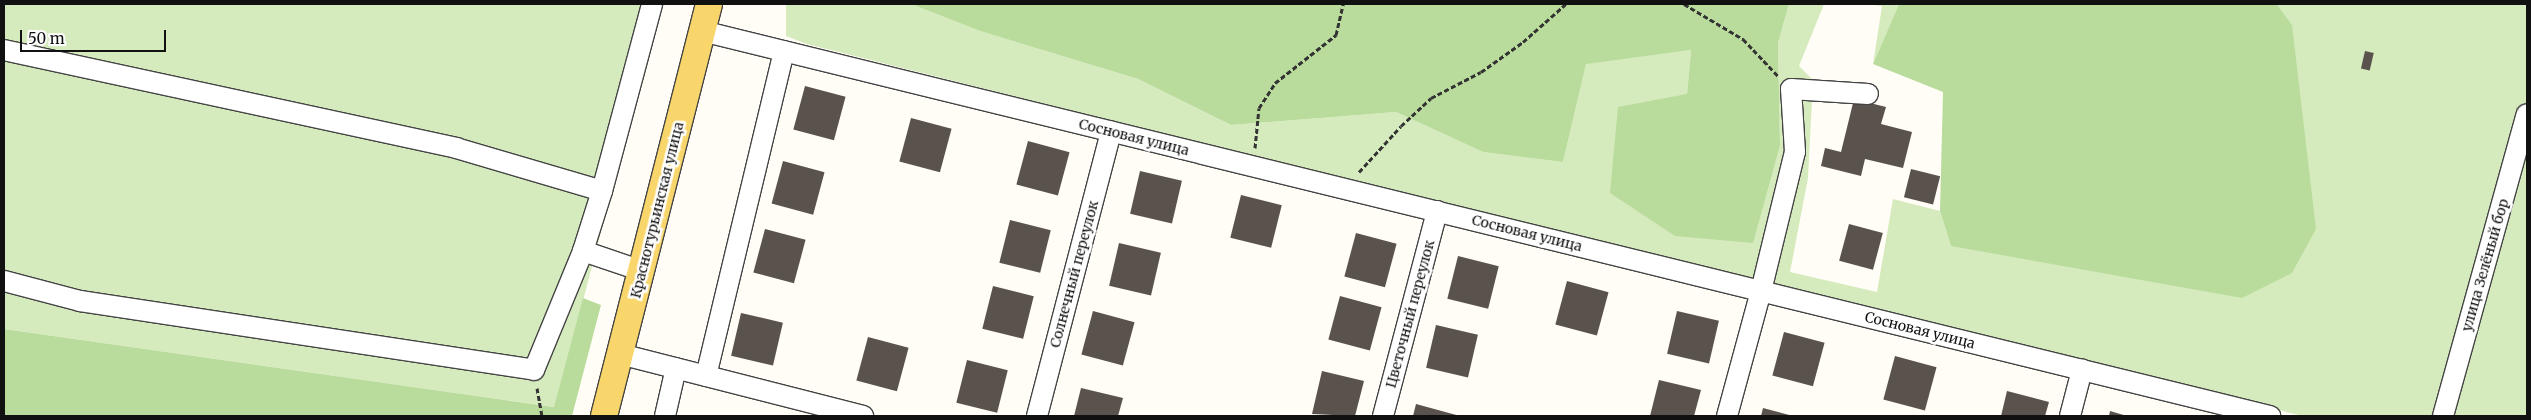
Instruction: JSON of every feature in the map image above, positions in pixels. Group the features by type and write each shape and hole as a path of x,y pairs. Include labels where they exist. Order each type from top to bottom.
{"main road":[{"name":"Краснотурьинская улица","path":"604,416 709,4"}],"street":[{"path":"4,281 80,301 534,370 583,251 602,191 652,4"},
{"name":"Сосновая улица","path":"702,30 2270,416"},
{"path":"4,50 456,148 602,191"},
{"path":"706,376 784,51"},
{"path":"1727,416 1761,291 1795,152 1791,90 1868,94"},
{"name":"улица Зелёный бор","path":"2443,416 2526,122"},
{"name":"Солнечный переулок","path":"1037,416 1111,131"},
{"name":"Цветочный переулок","path":"1383,416 1438,211"},
{"path":"583,251 642,271"},
{"path":"620,354 863,416"},
{"path":"665,416 676,368"},
{"path":"2070,416 2082,370"}],"path":[{"path":"1241,163 1256,147 1259,108 1275,83 1336,34 1342,4"},
{"path":"1347,189 1368,162 1431,98 1481,72 1523,42 1566,4"},
{"path":"1684,4 1743,39 1791,90"},
{"path":"534,370 542,416"}],"green space":[{"path":"4,4 661,4 555,407 4,329"},
{"path":"786,4 911,4 980,31 1138,79 1231,125 1396,112 1483,152 1563,162 1586,63 1691,50 1687,94 1780,145 1778,43 1789,4 1824,4 1799,66 1813,80 1808,178 1790,272 1877,292 1893,199 1940,211 1951,246 2292,25 2277,4 2527,4 2527,416 2303,416 1927,325 807,44 786,36"},
{"path":"911,4 1789,4 1778,43 1780,145 1753,243 1675,236 1610,193 1618,107 1687,94 1691,50 1586,64 1563,162 1483,152 1396,112 1231,125 1138,79 980,31"},
{"path":"1866,4 1899,4 1873,64 1882,6"},
{"path":"1899,4 2277,4 2292,25 2316,229 2292,273 2242,298 1951,246 1940,211 1943,92 1873,64"},
{"path":"583,298 601,305 572,416 4,416 4,329 554,407"}],"building":[{"path":"2365,51 2374,53 2370,71 2361,69"},
{"path":"805,86 846,97 834,140 793,129"},
{"path":"1854,99 1886,107 1881,124 1912,132 1903,168 1865,159 1861,176 1821,166 1825,148 1841,152"},
{"path":"911,118 952,129 940,172 899,161"},
{"path":"1028,141 1070,152 1058,196 1016,184"},
{"path":"783,161 825,172 813,215 772,204"},
{"path":"1911,169 1940,176 1933,204 1904,197"},
{"path":"1140,171 1182,181 1172,224 1130,214"},
{"path":"1241,195 1282,205 1271,248 1230,238"},
{"path":"1010,220 1051,230 1040,273 999,263"},
{"path":"1849,224 1883,233 1873,270 1839,261"},
{"path":"765,229 806,240 794,283 753,272"},
{"path":"1356,233 1397,244 1385,287 1344,276"},
{"path":"1119,243 1161,253 1151,296 1109,286"},
{"path":"1458,256 1499,266 1488,309 1447,299"},
{"path":"1567,281 1609,292 1597,336 1555,324"},
{"path":"993,286 1034,296 1023,339 982,329"},
{"path":"1340,296 1382,307 1370,351 1328,339"},
{"path":"1093,311 1135,322 1123,366 1081,354"},
{"path":"1677,311 1719,321 1709,364 1667,354"},
{"path":"741,313 783,323 773,366 731,356"},
{"path":"1436,325 1478,335 1468,378 1426,368"},
{"path":"1784,332 1825,343 1813,386 1772,375"},
{"path":"868,337 909,348 897,391 856,380"},
{"path":"1895,356 1937,367 1925,411 1883,399"},
{"path":"967,360 1008,370 997,413 956,403"},
{"path":"1322,371 1364,381 1355,416 1312,414"},
{"path":"1659,380 1701,390 1694,416 1650,416"},
{"path":"1081,388 1123,398 1118,416 1074,416"},
{"path":"2007,391 2049,402 2045,416 2001,416"},
{"path":"1416,404 1460,416 1413,416"},
{"path":"1763,408 1793,416 1761,416"},
{"path":"2110,411 2127,416 2109,416"}]}
